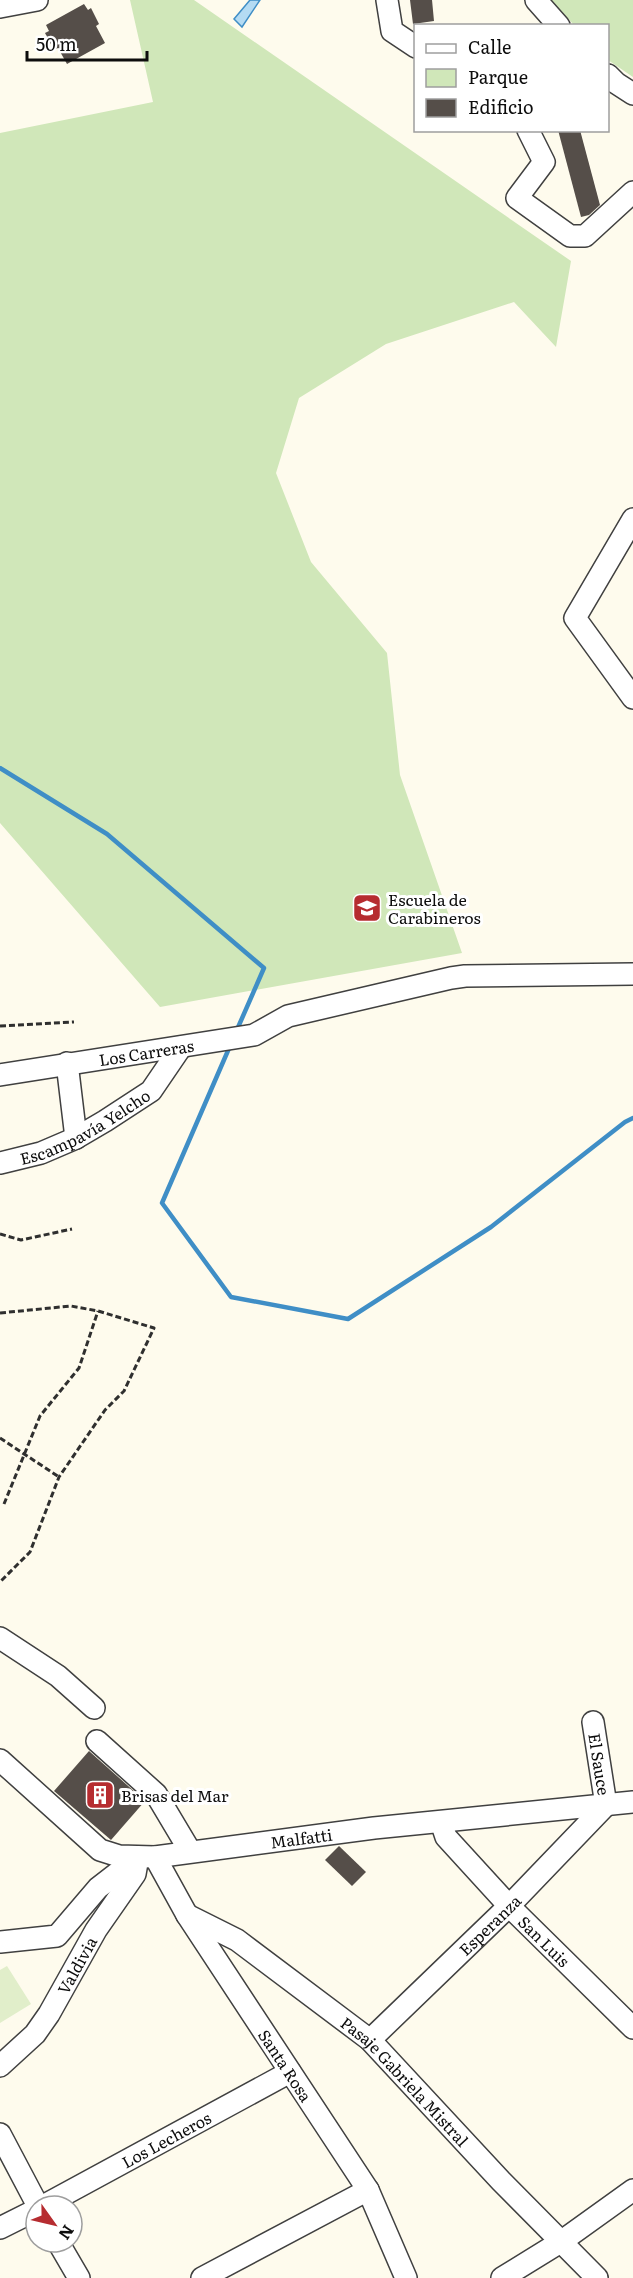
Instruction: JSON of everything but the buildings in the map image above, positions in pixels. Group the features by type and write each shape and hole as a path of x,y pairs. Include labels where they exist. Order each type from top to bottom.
{"street":[{"path":"0,7 37,0"},
{"path":"387,0 392,31 414,46"},
{"path":"536,0 557,24"},
{"path":"609,76 633,94"},
{"path":"529,132 544,162 517,198 570,236 585,237 633,192"},
{"path":"633,519 575,618 633,698"},
{"name":"Los Carreras","path":"0,1075 254,1035 288,1016 465,976 633,974"},
{"name":"Escampavía Yelcho","path":"0,1163 41,1153 76,1138 151,1091 181,1047"},
{"path":"67,1063 76,1138"},
{"path":"0,1638 58,1676 94,1708"},
{"name":"El Sauce","path":"593,1722 624,1805"},
{"path":"97,1741 156,1794 190,1851"},
{"path":"0,1760 100,1850 119,1856 146,1857"},
{"name":"Malfatti","path":"0,1942 57,1936 98,1888 146,1857 374,1828 624,1805"},
{"name":"Esperanza","path":"370,2040 508,1906 624,1805"},
{"name":"San Luis","path":"441,1822 446,1837 508,1906 633,2028"},
{"name":"Santa Rosa","path":"146,1857 187,1915 368,2190 406,2278"},
{"name":"Valdivia","path":"0,2066 35,2034 96,1930 146,1857"},
{"name":"Pasaje Gabriela Mistral","path":"187,1915 237,1940 370,2040 479,2158 597,2278"},
{"name":"Los Lecheros","path":"65,2194 290,2072"},
{"path":"0,2134 30,2194"},
{"path":"202,2278 368,2190"},
{"path":"511,2275 633,2190"},
{"path":"0,2228 24,2215"},
{"path":"65,2254 79,2278"}],"path":[{"path":"0,1026 74,1022"},
{"path":"0,1234 21,1240 72,1229"},
{"path":"0,1313 71,1306 98,1311 154,1328 124,1391 105,1410 59,1477 30,1552 0,1582"},
{"path":"4,1504 40,1416 79,1368 98,1311"},
{"path":"0,1438 59,1477"}],"green space":[{"path":"130,0 194,0 571,261 556,347 514,302 386,344 299,398 276,473 311,562 387,653 400,775 462,953 160,1007 0,823 0,133 153,102"},
{"path":"551,0 633,0 633,77 609,61 609,24 573,24"},
{"path":"7,1966 31,2004 0,2023 0,1970"}],"water":[{"path":"250,0 260,0 242,27 234,19"}],"waterway":[{"path":"0,768 107,834 264,968 236,1032"},
{"path":"230,1046 162,1203 231,1297 348,1319 491,1227 633,1118"}],"place":[{"name":"Escuela de Carabineros","path":"367,908"},
{"name":"Brisas del Mar","path":"100,1795"}]}
